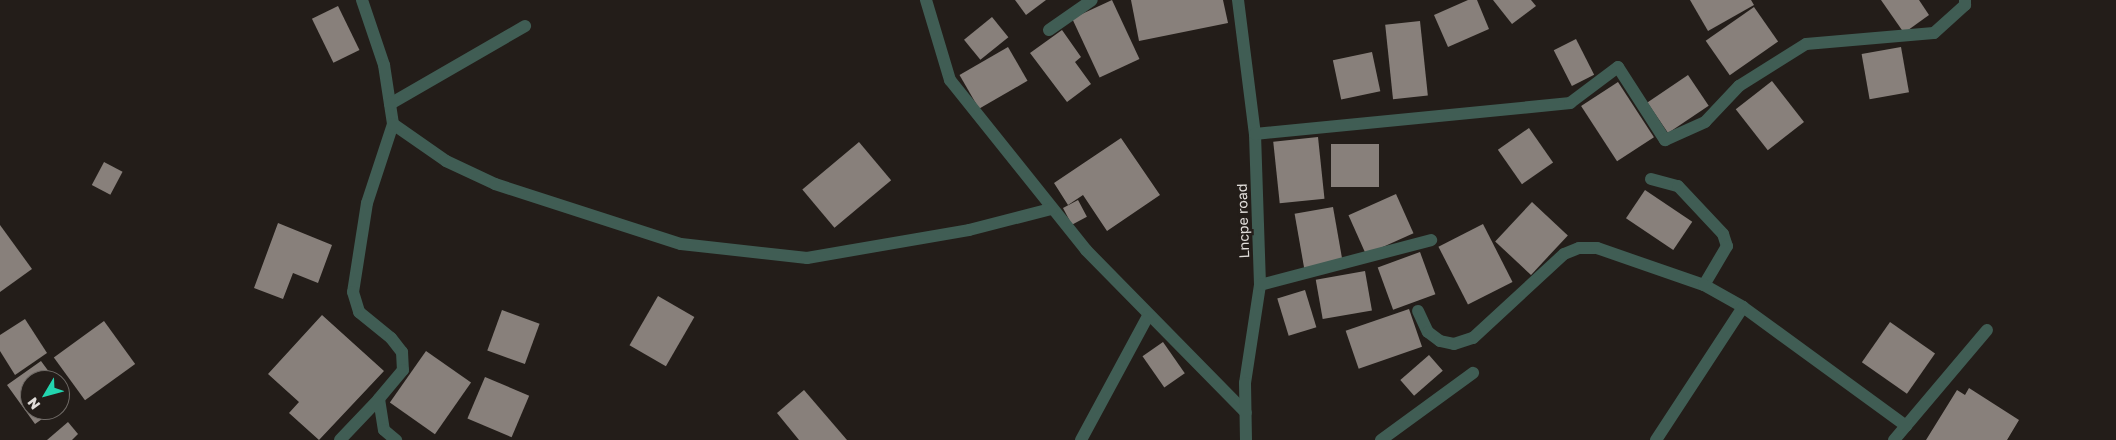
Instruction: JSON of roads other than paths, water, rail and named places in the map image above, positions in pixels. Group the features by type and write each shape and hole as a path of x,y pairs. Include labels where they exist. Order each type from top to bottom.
{"street":[{"path":"340,440 380,399 403,370 402,352 391,338 358,312 353,292 367,203 393,124 384,65 362,0"},
{"path":"926,0 950,80 1051,209 1148,316 1246,413"},
{"path":"1049,30 1092,0"},
{"name":"Lncpe road","path":"1238,0 1254,134 1260,286 1245,383 1246,440"},
{"path":"1254,134 1570,103 1618,67 1665,140 1705,122 1739,86 1806,44 1934,33 1965,5 1965,0"},
{"path":"390,104 525,26"},
{"path":"393,124 446,161 495,184 681,244 807,258 969,230 1051,209"},
{"path":"1651,179 1678,186 1723,234 1727,246 1704,285"},
{"path":"1260,286 1431,240"},
{"path":"1418,311 1428,332 1440,341 1454,344 1473,338 1564,254 1579,248 1597,248 1704,285 1743,307 1906,426"},
{"path":"1656,440 1743,307"},
{"path":"1081,440 1148,316"},
{"path":"1894,440 1987,330"},
{"path":"1381,440 1473,373"},
{"path":"380,399 384,430 396,440"}]}
